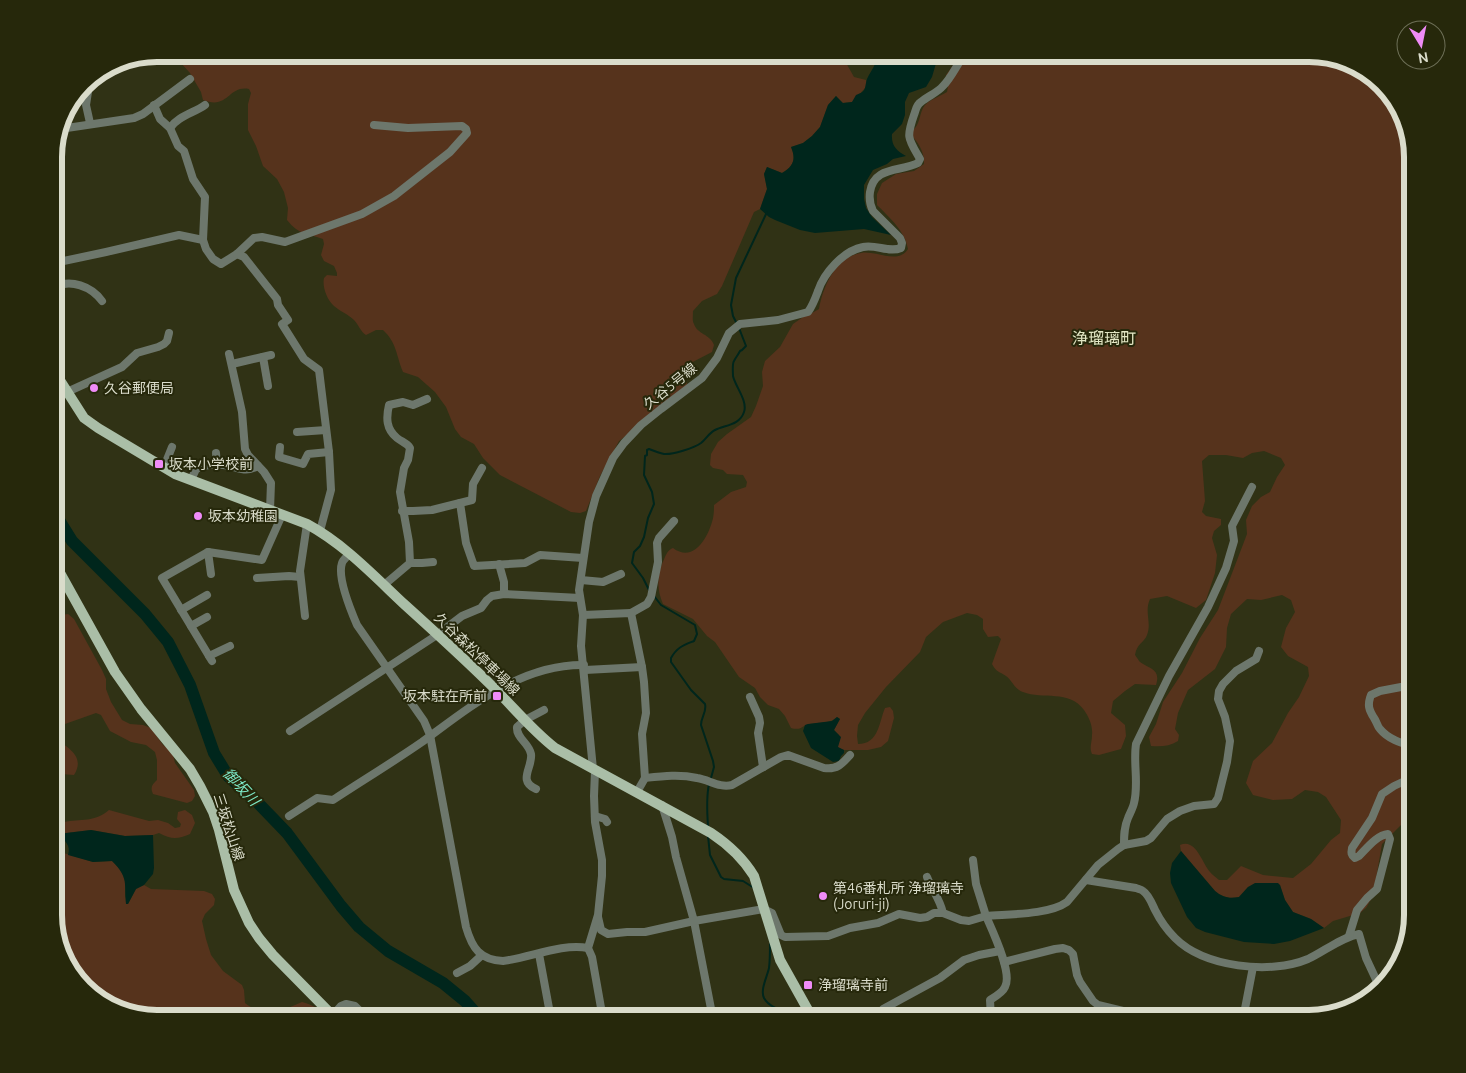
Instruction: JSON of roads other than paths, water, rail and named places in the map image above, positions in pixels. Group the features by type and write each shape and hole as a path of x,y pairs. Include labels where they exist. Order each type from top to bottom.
{"main road":[{"name":"久谷森松停車場線","path":"63,386 84,418 175,474 307,524 320,531 384,586 496,690 536,733 555,748 662,805 722,840 739,855 754,876 780,960 808,1010"},
{"name":"三坂松山線","path":"63,578 115,672 141,710 190,769 200,786 219,830 234,890 249,922 259,938 273,954 327,1010"}],"street":[{"name":"久谷5号線","path":"588,948 598,915 602,860 597,838 594,796 596,771 593,769 581,646 583,615 580,598 580,580 589,522 596,496 613,458 624,442 642,425 702,378 717,358 728,333 737,325 778,320 808,312 813,306 825,277 831,268 846,254 863,247 872,246 890,250 901,248 900,238 870,206 870,191 873,181 878,176 888,172 918,163 920,158 908,136 909,126 917,105 922,100 936,93 944,85 958,62"},
{"path":"68,128 134,118 143,114 190,79"},
{"path":"88,93 86,104 90,124"},
{"path":"154,105 160,119 170,128 178,146 184,151 193,179 204,197 203,240 206,249 217,263 221,264 237,254 254,238 262,237 285,242 362,214 394,196 450,152 467,133 466,129 462,126 408,128 374,125"},
{"path":"170,128 178,120 205,106"},
{"path":"63,261 179,235 203,240"},
{"path":"237,254 244,257 277,299 278,305 288,320 282,324 304,359 319,370 331,490 320,531"},
{"path":"63,284 85,287 92,290 102,300"},
{"path":"67,392 122,367 137,353 164,344 169,333"},
{"path":"229,354 242,412 246,452 271,483 270,510"},
{"path":"232,364 267,356 268,386"},
{"path":"410,563 400,498 401,480 410,448 408,444 399,440 388,426 388,408 389,405 403,402 413,405 427,399"},
{"path":"297,432 326,430"},
{"path":"164,467 172,447"},
{"path":"280,447 279,457 303,464 308,454 328,452"},
{"path":"216,453 217,465"},
{"path":"191,480 196,469 201,467 223,464 246,470 258,466"},
{"path":"402,510 413,512 432,510 472,500 473,484 482,468"},
{"path":"1124,845 1127,819 1134,804 1136,744 1169,676 1208,607 1223,576 1234,541 1232,526 1252,487"},
{"path":"460,503 466,542 474,566 525,563 540,555 583,558"},
{"path":"230,646 210,659 162,578 208,552 262,560 282,515"},
{"path":"583,615 631,613 647,604 652,594 658,562 657,543 674,520"},
{"path":"306,616 300,571 307,524"},
{"path":"208,552 211,574"},
{"path":"349,554 342,561 341,569 349,608 357,625 424,721 430,735 466,927 473,945 482,955 503,961 570,948 588,948 592,957 601,1010"},
{"path":"384,586 410,563 433,562"},
{"path":"499,564 504,582 504,594"},
{"path":"580,580 603,582 621,574"},
{"path":"257,578 300,577"},
{"path":"290,731 437,635 462,616 481,608 486,600 492,596 504,594 580,598"},
{"path":"181,610 207,595"},
{"path":"631,613 642,667 646,713 642,734 645,778 637,792"},
{"path":"191,626 207,617"},
{"path":"598,915 601,930 608,934 646,932 694,921 764,909 772,913 781,935 785,937 804,937 828,936 850,928 878,923 892,915 899,914 920,918 934,913 943,913 961,920 969,920 986,916 1029,913 1060,907 1067,902 1098,865 1124,845 1146,841 1151,838 1167,819 1180,810 1194,806 1210,805 1216,802 1227,762 1230,741 1225,716 1218,699 1219,691 1236,671 1256,659 1259,651"},
{"path":"289,816 317,798 332,800 496,690 521,678 545,670 572,665 584,667 642,667"},
{"path":"1400,687 1380,691 1372,695 1368,702 1370,711 1379,728 1387,736 1404,743"},
{"path":"750,697 760,723 758,733 763,767"},
{"path":"536,790 528,784 526,776 531,753 525,742 517,734 517,727 524,720 544,710"},
{"path":"645,778 677,775 698,778 720,786 727,786 788,755 829,769 841,765 850,755"},
{"path":"1349,936 1357,910 1377,889 1380,882 1390,839 1388,834 1379,837 1360,856 1355,858 1352,856 1352,848 1372,818 1382,794 1404,782"},
{"path":"662,805 694,921 711,1010"},
{"path":"595,816 605,819 607,822"},
{"path":"973,860 976,884 1008,976 1005,988 990,1000 991,1010"},
{"path":"927,877 932,891 939,898 943,913"},
{"path":"1086,880 1136,888 1143,891 1148,896 1165,927 1176,939 1188,948 1216,961 1253,967 1271,966 1307,959 1349,936 1359,934 1366,958 1377,982"},
{"path":"1004,962 1055,949 1064,948 1069,950 1074,958 1080,982 1093,1001 1098,1005 1116,1010"},
{"path":"883,1010 940,978 964,960 1000,951"},
{"path":"538,954 550,1010"},
{"path":"457,973 470,966 482,955"},
{"path":"1245,1010 1253,967"},
{"path":"338,1010 341,1006 346,1004 355,1006 359,1010"}],"water":[{"path":"936,62 932,77 926,87 909,93 905,102 905,115 902,124 892,134 895,148 906,156 893,159 873,170 864,185 866,208 872,217 891,235 864,229 815,233 800,230 769,217 760,209 767,189 764,174 767,167 782,173 789,168 794,159 791,147 803,143 820,127 828,105 836,96 843,103 852,102 856,95 864,91 867,79 875,64"},
{"path":"837,717 840,719 834,730 841,737 838,747 844,750 844,753 839,761 833,762 811,748 803,731 805,725 832,721"},
{"path":"91,830 125,836 153,835 153,874 144,885 136,889 128,904 126,904 123,877 112,861 93,862 68,855 68,846 63,839 63,833"},
{"path":"1181,851 1220,895 1229,898 1239,897 1248,887 1255,883 1278,883 1285,900 1293,912 1311,919 1324,928 1290,941 1274,944 1244,942 1196,928 1187,917 1171,883 1172,863"}],"waterway":[{"path":"737,324 731,305 736,278 767,212"},
{"path":"649,590 632,563 634,552 640,546 644,537 648,518 654,504 652,492 644,475 647,450 668,454 688,449 701,443 713,431 739,420 745,408 734,380 733,364 740,351 746,346 739,328"},
{"name":"御坂川","path":"63,526 72,541 145,614 168,642 190,685 214,753 228,776 287,833 341,906 359,927 388,951 443,983 473,1010"},
{"path":"654,596 661,605 695,625 697,634 694,641 678,649 673,654 671,662 691,690 705,704 701,725 713,761 714,767 711,778"},
{"path":"708,826 707,800 709,784"},
{"path":"708,836 710,855 721,877 743,881 754,888"},
{"path":"770,944 769,968 763,987 763,995 770,1005 779,1010"}],"place":[{"name":"久谷郵便局","path":"94,388"},
{"name":"坂本小学校前","path":"159,464"},
{"name":"坂本幼稚園","path":"198,516"},
{"name":"坂本駐在所前","path":"497,696"},
{"name":"第46番札所 浄瑠璃寺 (Joruri-ji)","path":"823,896"},
{"name":"浄瑠璃寺前","path":"808,985"}],"district":[{"name":"浄瑠璃町","path":"1104,338"}]}
